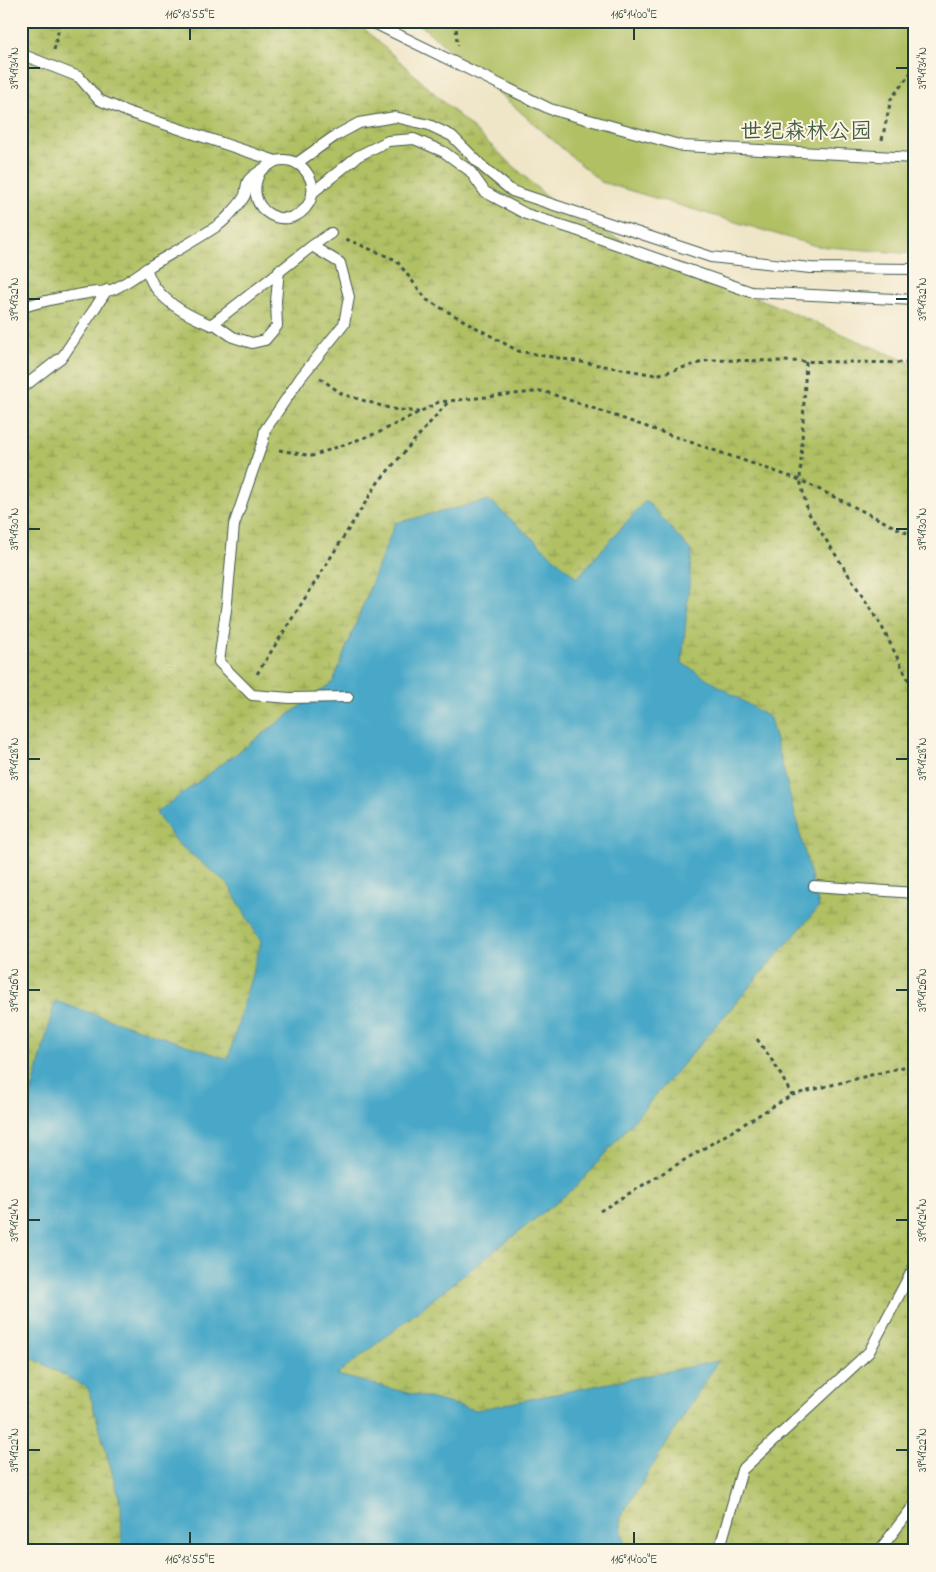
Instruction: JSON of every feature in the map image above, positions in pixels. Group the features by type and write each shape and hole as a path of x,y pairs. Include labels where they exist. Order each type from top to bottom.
{"lane":[{"path":"370,21 550,109 683,146 915,158"},
{"path":"21,54 79,77 99,100 128,112 276,161 297,163 304,169 312,184 310,202 304,210 287,218 268,214 256,199 256,180 260,172"},
{"path":"297,163 334,136 359,123 395,117 429,125 452,136 484,168 512,191 711,258 810,268 915,270"},
{"path":"312,193 358,156 388,141 414,139 444,152 470,171 485,192 526,214 751,292 915,300"},
{"path":"21,308 37,302 113,289 220,225 244,197 248,180 267,165 276,161"},
{"path":"146,269 154,286 170,303 185,314 211,325 279,270 331,234"},
{"path":"312,246 340,263 349,297 344,324 308,369 265,430 263,441 234,525 219,662 252,695 280,698 348,696"},
{"path":"213,323 233,337 252,343 265,340 277,326 276,301 279,270"},
{"path":"21,389 64,356 107,290"},
{"path":"814,886 915,893"},
{"path":"719,1551 742,1470 869,1352 915,1265"},
{"path":"879,1551 915,1504"}],"path":[{"path":"49,65 58,32 58,21"},
{"path":"879,156 891,99 915,67"},
{"path":"331,234 396,260 427,300 518,351 656,375 710,360 915,363"},
{"path":"806,362 800,480 808,512 881,625 915,693"},
{"path":"308,369 342,394 392,409 420,412"},
{"path":"263,441 270,448 312,456 380,432 439,402 543,391 800,480 915,537"},
{"path":"247,690 379,480 449,401"},
{"path":"757,1039 774,1063 792,1095"},
{"path":"600,1211 792,1095 915,1064"}],"green space":[{"path":"21,21 356,21 570,218 915,365 915,1551 21,1551"},
{"name":"世纪森林公园","path":"416,21 915,21 915,254 816,246 601,182"}],"water":[{"path":"489,500 577,578 646,500 692,552 682,663 770,718 819,907 577,1186 337,1375 476,1410 718,1361 620,1518 626,1551 122,1551 121,1504 88,1388 21,1352 21,1136 55,1001 228,1059 261,942 228,884 176,842 156,813 333,682 395,523"}]}
